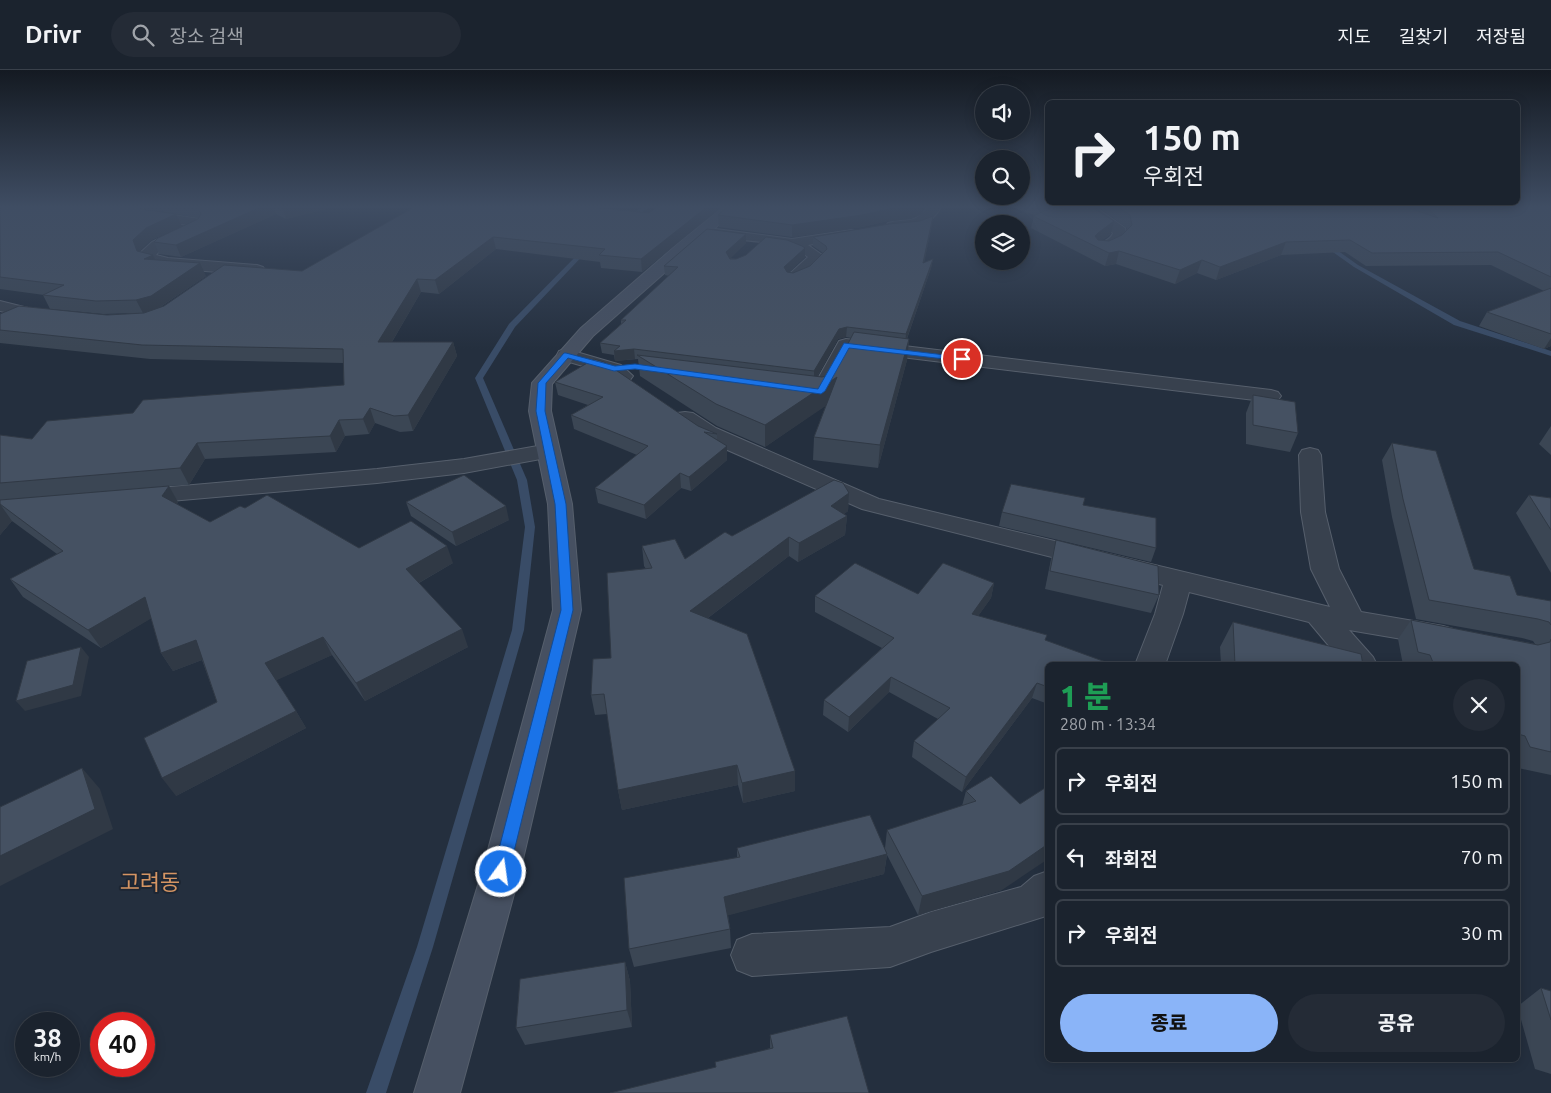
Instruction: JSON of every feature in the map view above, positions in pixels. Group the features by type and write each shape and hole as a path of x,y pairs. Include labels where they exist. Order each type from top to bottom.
{"street":[{"path":"148,254 149,258 167,263 269,270"},
{"path":"437,1093 501,872 567,610 560,504 541,452 540,411 542,383 587,332 676,254"},
{"path":"794,277 817,257 813,254"},
{"path":"208,284 230,268"},
{"path":"0,306 28,313 67,317"},
{"path":"782,386 821,391 846,345 1271,396"},
{"path":"566,355 625,368 643,391"},
{"path":"668,407 708,434 871,504 1319,615 1463,640"},
{"path":"109,500 377,476 464,466 541,452"},
{"path":"1310,455 1314,512 1326,569 1350,619"},
{"path":"1151,662 1169,614 1178,580"},
{"path":"1319,615 1359,662"},
{"path":"752,955 890,947 931,932 1032,902 1045,891"}],"building":[{"path":"0,254 148,254 153,255 144,259 200,263 151,296 136,300 96,301 43,295 64,285 0,277"},
{"path":"332,254 470,254 435,280 417,279 378,342 453,342 408,415 394,416 370,408 363,419 339,420 330,436 197,443 180,468 0,483 0,435 32,439 47,421 133,413 143,400 344,385 343,349 142,345 0,330 0,314 19,306 107,315 144,313 164,306 224,265 302,271"},
{"path":"600,254 648,254 641,259 599,255"},
{"path":"678,254 727,254 730,259 736,259 747,254 799,254 784,267 787,272 793,273 810,266 822,254 925,254 923,263 933,259 906,334 847,327 839,329 814,371 634,349 614,351 620,346 600,343 626,320 621,320 678,267 664,266"},
{"path":"1128,254 1255,254 1220,267 1202,260 1180,270"},
{"path":"1502,254 1551,254 1551,277"},
{"path":"1551,288 1551,334 1487,312"},
{"path":"854,332 909,339 880,445 814,437 837,377 765,425 716,404 637,355 822,377 830,375 834,371"},
{"path":"594,359 604,362 698,426 717,434 704,432 727,446 689,477 680,473 644,505 595,488 648,446 571,415 603,397 555,382"},
{"path":"1253,395 1295,402 1298,433 1253,425"},
{"path":"1392,443 1436,451 1474,569 1510,576 1517,595 1551,601 1551,625 1549,622 1538,619 1429,600 1403,499"},
{"path":"464,475 506,506 452,532 406,502"},
{"path":"834,480 843,483 849,493 831,506 847,516 799,543 789,537 690,611 747,634 795,771 742,783 737,765 618,790 604,694 591,695 593,659 611,658 607,573 652,568 642,546 675,539 685,559 725,532 732,536"},
{"path":"1011,484 1085,498 1083,505 1156,518 1156,548 1002,512"},
{"path":"169,486 162,496 210,522 240,506 245,508 267,495 359,548 411,521 447,546 406,569 462,629 356,683 323,637 265,663 296,711 162,778 144,738 217,702 196,640 161,653 145,597 88,630 10,579 63,551 0,504 0,500"},
{"path":"1529,495 1551,498 1551,530"},
{"path":"1056,540 1158,566 1159,595 1050,571"},
{"path":"855,563 918,594 943,563 994,583 972,614 1047,635 1045,640 1106,662 1045,662 1045,686 1037,683 966,777 914,741 950,708 891,677 849,717 824,700 894,638 815,596"},
{"path":"1411,620 1538,645 1550,642 1551,639 1551,752 1530,747 1525,736 1520,735 1520,662 1433,662 1430,655 1418,652"},
{"path":"1233,622 1361,654 1362,662 1235,662"},
{"path":"81,647 73,685 16,701 27,661"},
{"path":"82,768 95,809 0,856 0,807"},
{"path":"991,776 1020,804 1045,788 1045,846 1009,871 922,896 887,830 976,801 966,791"},
{"path":"870,815 887,854 724,897 730,929 629,949 624,878 740,857 737,848"},
{"path":"625,962 627,1010 516,1028 520,979"},
{"path":"1541,988 1551,991 1551,1020"},
{"path":"847,1016 869,1093 610,1093 716,1067 715,1062 773,1048 770,1035"}],"waterway":[{"path":"376,1093 425,947 518,630 530,527 522,480 479,378 512,326 581,254"},
{"path":"1339,254 1356,266 1457,323 1551,354"}],"district":[{"name":"고려동","path":"150,882"}],"route":[{"path":"501,872 567,610 560,504 540,411 542,383 566,355 614,369 635,366 821,391 846,345 962,359"}]}
